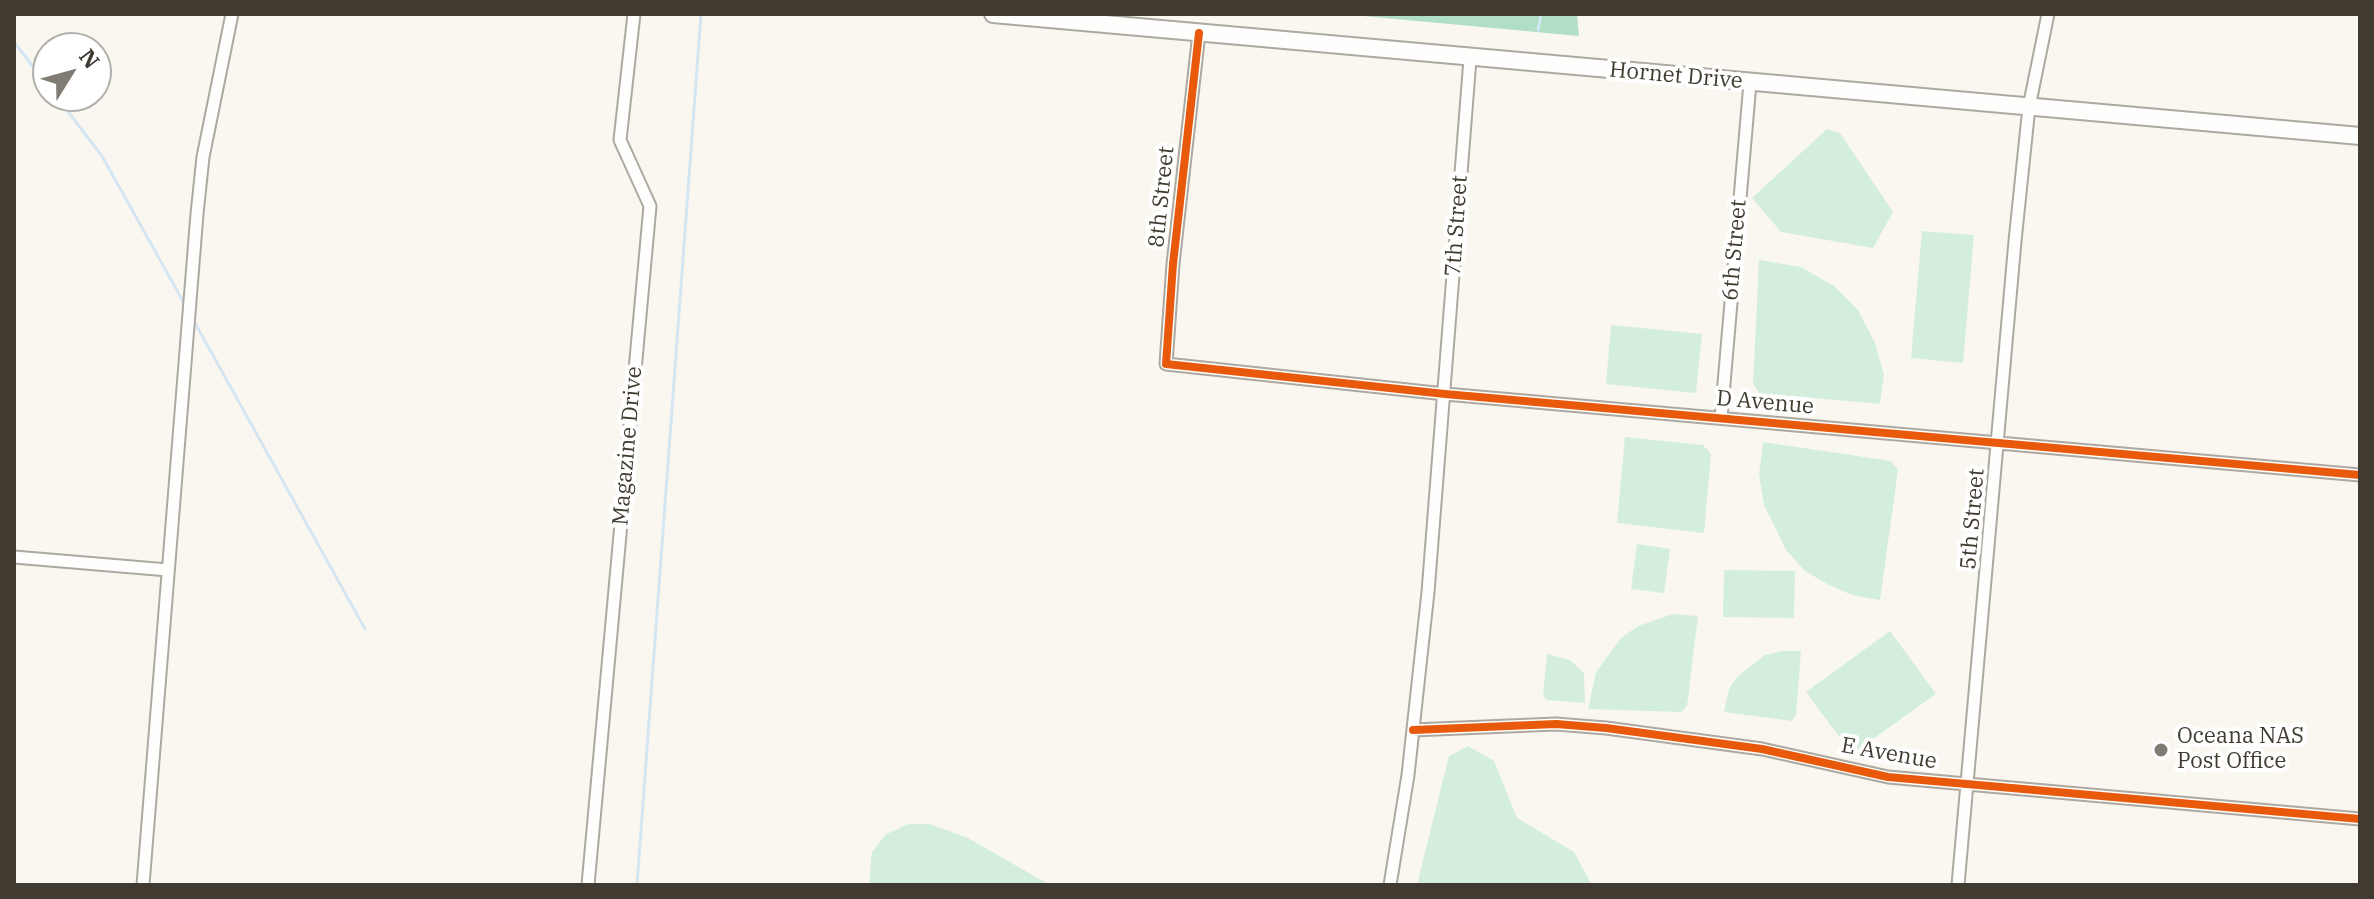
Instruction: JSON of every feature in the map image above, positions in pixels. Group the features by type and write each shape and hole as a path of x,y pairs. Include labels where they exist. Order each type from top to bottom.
{"main road":[{"name":"Hornet Drive","path":"993,14 1470,59 2360,136"}],"street":[{"path":"143,885 203,157 232,14"},
{"name":"Magazine Drive","path":"588,885 650,206 620,140 634,14"},
{"name":"5th Street","path":"1958,885 2029,107 2048,14"},
{"name":"8th Street","path":"1166,364 1173,264 1199,33"},
{"name":"7th Street","path":"1390,885 1413,730 1445,394 1470,59"},
{"name":"6th Street","path":"1721,418 1750,83"},
{"name":"D Avenue","path":"1166,364 1445,394 2360,475"},
{"path":"14,557 168,570"},
{"name":"E Avenue","path":"1413,730 1556,724 1606,728 1790,754 1888,777 2360,819"}],"green space":[{"path":"1342,14 1577,14 1579,36"},
{"path":"1827,129 1840,133 1893,212 1873,248 1781,232 1752,198"},
{"path":"1922,231 1974,235 1963,363 1911,358"},
{"path":"1759,260 1801,267 1834,286 1858,310 1875,343 1884,375 1880,404 1759,393 1753,384"},
{"path":"1611,325 1702,334 1696,393 1606,384"},
{"path":"1625,437 1703,445 1711,454 1704,533 1617,523"},
{"path":"1763,442 1891,461 1898,470 1880,600 1852,595 1829,585 1805,571 1786,550 1764,505 1759,474"},
{"path":"1637,544 1670,549 1664,593 1631,589"},
{"path":"1724,570 1795,571 1794,618 1723,617"},
{"path":"1673,614 1698,616 1687,706 1681,712 1588,709 1596,672 1621,638 1638,626"},
{"path":"1890,631 1936,694 1852,754 1806,692"},
{"path":"1801,651 1796,715 1792,721 1724,712 1729,689 1738,676 1765,655"},
{"path":"1547,654 1570,660 1584,673 1585,703 1547,700 1543,696"},
{"path":"1468,746 1494,761 1517,818 1574,852 1592,885 1417,885 1449,756"},
{"path":"908,824 930,824 968,838 1050,885 869,885 872,852 885,835"}],"waterway":[{"path":"637,885 701,14"},
{"path":"1538,30 1541,14"},
{"path":"14,42 32,65"},
{"path":"68,112 102,156 184,303"},
{"path":"195,323 365,629"}],"cycle path":[{"path":"1199,33 1173,264 1166,364 1445,394 2360,475"},
{"path":"1413,730 1556,724 1606,728 1762,749 1888,777 2360,819"}],"place":[{"name":"Oceana NAS Post Office","path":"2161,750"}]}
